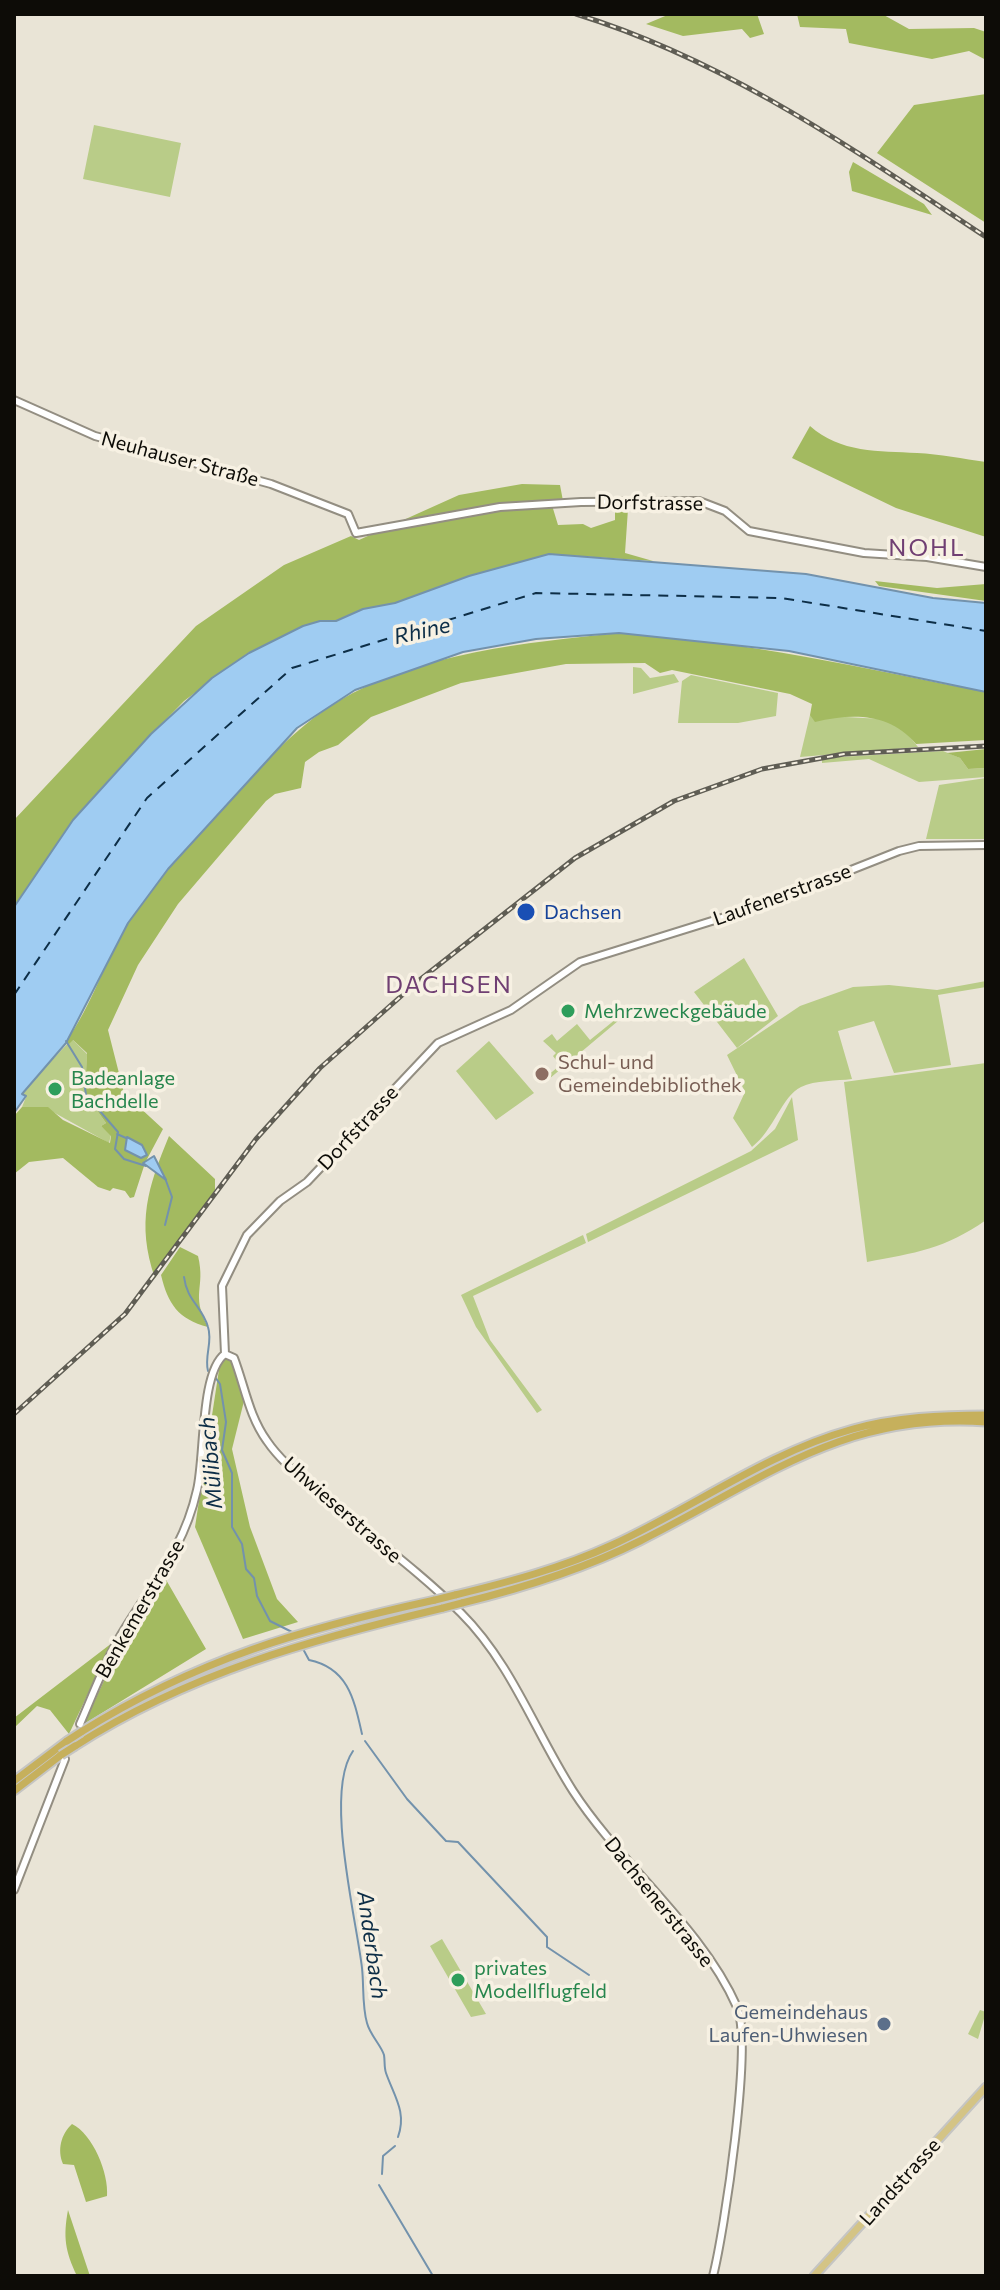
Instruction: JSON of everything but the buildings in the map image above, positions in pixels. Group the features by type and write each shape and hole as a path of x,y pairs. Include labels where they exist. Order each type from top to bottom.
{"highway":[{"path":"14,1791 63,1757 80,1728 164,1685 255,1646 339,1621 532,1575 598,1551 761,1466 826,1437 895,1420 983,1415"},
{"path":"14,1781 71,1744 156,1699 258,1657 348,1631 443,1608 460,1607 544,1580 614,1553 777,1466 821,1446 895,1426 952,1421 986,1424"}],"main road":[{"name":"Landstrasse","path":"814,2276 986,2087"}],"street":[{"name":"Neuhauser Straße","path":"14,400 95,436 271,484 345,514 353,531"},
{"name":"Dorfstrasse","path":"353,531 359,534 486,509 540,504 699,501 725,511 749,531 864,553 935,557 986,567"},
{"name":"Laufenerstrasse","path":"580,962 760,906 899,851 919,846 986,845"},
{"name":"Dorfstrasse","path":"225,1354 223,1280 238,1248 258,1223 280,1201 307,1182 438,1043 511,1010 580,962"},
{"name":"Uhwieserstrasse","path":"225,1354 234,1358 252,1414 277,1454 460,1607"},
{"name":"Benkemerstrasse","path":"80,1728 117,1642 162,1576 185,1531 200,1477 210,1383 216,1364 225,1354"},
{"name":"Dachsenerstrasse","path":"460,1607 511,1679 589,1814 696,1943 737,2006 743,2034 742,2070 723,2227 713,2276"},
{"path":"14,1890 63,1757"}],"green space":[{"path":"670,14 757,14 764,34 750,38 742,29 683,36 646,24"},
{"path":"797,14 882,14 909,29 974,28 986,32 986,60 969,51 932,59 849,43 846,29 800,27"},
{"path":"986,94 986,223 877,153 914,105"},
{"path":"94,125 181,143 170,197 83,179"},
{"path":"853,162 924,204 932,215 852,191 849,172"},
{"path":"810,426 834,441 860,449 934,454 986,462 986,537 896,508 792,458"},
{"path":"522,484 560,485 563,501 551,502 558,525 583,524 591,528 615,520 615,508 628,509 625,553 653,561 549,554 469,576 395,603 363,609 336,621 319,621 248,653 184,701 122,765 73,820 14,907 14,820 196,626 284,565 351,536 359,540 459,495"},
{"path":"875,581 937,588 986,584 986,601 879,586"},
{"path":"619,633 758,649 986,692 986,740 916,744 895,726 870,718 843,717 815,722 810,715 812,704 790,694 672,670 660,673 645,663 566,664 461,683 371,717 338,745 319,752 305,762 301,788 275,794 266,801 178,904 138,965 108,1030 124,1093 163,1129 145,1163 134,1197 130,1198 125,1191 98,1187 63,1158 29,1162 14,1174 14,1116 22,1107 48,1107 63,1120 110,1143 111,1136 101,1126 106,1123 85,1094 87,1053 73,1040 69,1044 66,1041 120,937 150,892 199,833 292,737 337,702 403,672 474,652"},
{"path":"633,667 641,668 650,678 674,674 679,682 633,694"},
{"path":"691,675 778,693 776,716 738,723 678,723 682,681"},
{"path":"810,715 882,719 902,727 918,747 800,757"},
{"path":"986,749 986,768 968,769 960,758 947,753"},
{"path":"943,751 960,758 968,769 986,768 986,777 919,782 869,759 822,763 822,758"},
{"path":"986,778 986,839 926,839 939,785"},
{"path":"744,958 778,1016 737,1048 694,992"},
{"path":"986,981 986,987 938,995 951,1065 894,1073 874,1021 838,1031 852,1079 813,1083 794,1091 752,1147 733,1118 745,1092 727,1055 800,1006 853,987 889,985 937,990"},
{"path":"616,1019 618,1021 549,1079 547,1076 569,1058 559,1064 553,1056 556,1053 543,1041 552,1034 557,1041 577,1024 590,1040"},
{"name":"Badeanlage Bachdelle","path":"72,1039 87,1054 85,1094 106,1123 101,1126 111,1135 109,1143 44,1107 22,1107 26,1097 22,1095 51,1056 54,1058"},
{"path":"489,1041 534,1093 496,1120 456,1071"},
{"path":"986,1063 986,1220 943,1244 867,1262 844,1082"},
{"path":"792,1097 798,1140 588,1242 586,1234 751,1151 775,1129"},
{"path":"169,1136 215,1179 215,1190 155,1278 146,1240 147,1206 155,1172"},
{"path":"583,1235 586,1243 473,1296 490,1340 542,1410 537,1413 476,1327 461,1295"},
{"path":"180,1247 198,1256 200,1306 208,1327 182,1315 171,1302 164,1285 161,1275"},
{"path":"226,1358 232,1360 244,1401 232,1449 250,1527 277,1599 298,1622 243,1639 195,1527 220,1363"},
{"path":"165,1578 206,1649 84,1724 126,1633"},
{"path":"112,1643 69,1734 50,1710 37,1706 14,1728 14,1718"},
{"name":"privates Modellflugfeld","path":"442,1939 486,2014 471,2017 430,1946"},
{"path":"980,2010 986,2012 978,2039 968,2034"},
{"path":"72,2124 93,2145 105,2177 107,2196 86,2202 74,2165 63,2164 61,2142"},
{"path":"68,2210 90,2276 77,2276 70,2259 65,2236"}],"water":[{"name":"Rhine","path":"549,554 806,574 933,598 986,603 986,692 789,651 619,633 536,639 463,652 355,690 297,728 168,869 128,923 66,1043 22,1094 26,1096 14,1113 14,907 73,820 151,734 212,678 249,653 303,626 336,621 363,609 395,603 469,576"},
{"path":"127,1137 142,1145 147,1155 141,1158 125,1150"},
{"path":"154,1156 166,1180 143,1163"}],"waterway":[{"name":"Mülibach","path":"66,1041 82,1067 86,1095 118,1132 115,1149 124,1159 146,1166"},
{"path":"117,1134 126,1138"},
{"name":"Mülibach","path":"165,1178 172,1197 165,1225"},
{"name":"Mülibach","path":"184,1277 188,1292 208,1327 208,1371"},
{"name":"Mülibach","path":"215,1377 220,1384 226,1422 222,1450 232,1473 232,1527 242,1544 246,1569 254,1578 257,1596 270,1621 292,1632"},
{"name":"Mülibach","path":"302,1647 309,1660 333,1670 341,1678 352,1697 362,1734"},
{"name":"Mülibach","path":"365,1741 407,1799 446,1841 458,1842 547,1937 547,1947 589,1975"},
{"name":"Anderbach","path":"353,1751 345,1770 341,1795 344,1856 362,1968 365,2016 370,2032 384,2055 386,2073 398,2104 401,2120 398,2137"},
{"name":"Anderbach","path":"382,2174 383,2156 395,2146"},
{"name":"Anderbach","path":"379,2185 433,2276"}],"ferry route":[{"path":"14,995 147,798 292,668 536,593 781,598 986,631"}],"railway":[{"path":"576,14 686,56 738,82 838,141 986,237"},
{"path":"14,1414 125,1314 256,1139 320,1068 417,982 575,858 674,801 762,769 844,754 986,746"}],"place":[{"name":"Dachsen","path":"526,912"},
{"name":"Mehrzweckgebäude","path":"568,1011"},
{"name":"Schul- und Gemeindebibliothek","path":"542,1074"},
{"name":"Badeanlage Bachdelle","path":"55,1089"},
{"name":"privates Modellflugfeld","path":"458,1980"},
{"name":"Gemeindehaus Laufen-Uhwiesen","path":"884,2024"}],"district":[{"name":"NOHL","path":"927,548"},
{"name":"DACHSEN","path":"449,985"}]}
